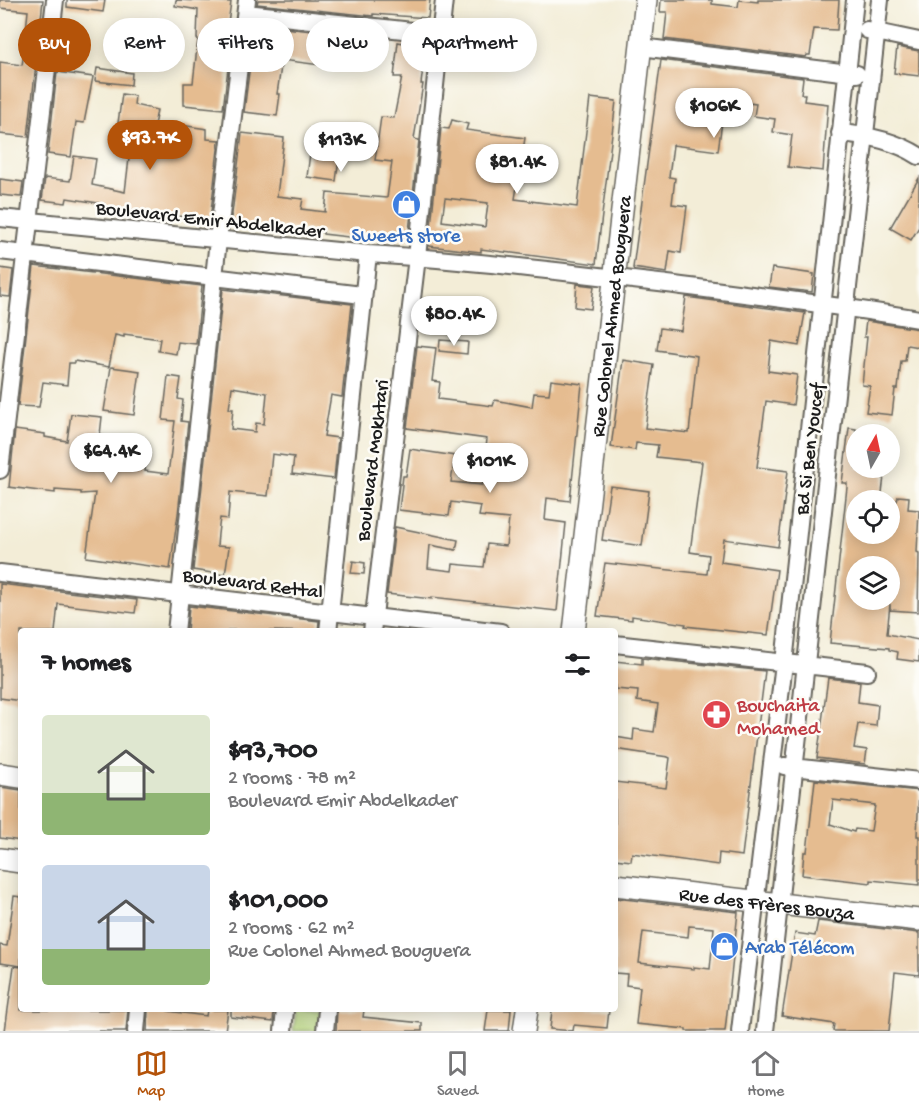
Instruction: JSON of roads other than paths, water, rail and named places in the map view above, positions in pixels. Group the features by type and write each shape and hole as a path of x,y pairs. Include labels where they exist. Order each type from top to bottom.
{"main road":[{"name":"Rue Colonel Ahmed Bouguera","path":"574,628 646,0"},
{"path":"0,774 18,777"},
{"path":"0,859 18,862"},
{"name":"Rue des Frères Bouza","path":"618,885 919,920"},
{"path":"524,1031 527,1012"}],"street":[{"path":"0,470 3,413 25,254 55,0"},
{"name":"Boulevard Mokhtari","path":"442,18 444,0"},
{"name":"Bd Si Ben Youcef","path":"740,1031 784,663 855,0"},
{"name":"Bd Si Ben Youcef","path":"765,1031 804,665 880,0"},
{"path":"176,628 218,240 246,7 401,29"},
{"path":"852,26 876,33 919,40"},
{"path":"641,47 871,76"},
{"name":"Boulevard Mokhtari","path":"373,625 417,257 436,72"},
{"path":"840,133 864,135 919,156"},
{"name":"Boulevard Emir Abdelkader","path":"0,218 417,257 613,278 821,303 919,319"},
{"path":"0,251 362,296"},
{"name":"Boulevard Mokhtari","path":"328,628 368,254"},
{"path":"809,430 831,433"},
{"name":"Boulevard Rettal","path":"0,573 330,613 373,625 428,628"},
{"path":"618,644 867,672"},
{"path":"771,765 919,781"},
{"path":"136,1031 138,1012"},
{"path":"283,1031 285,1012"},
{"path":"325,1031 327,1012"}],"place":[{"name":"Sweets store","path":"406,204"},
{"name":"Bouchaita Mohamed","path":"716,715"},
{"name":"Arab Télécom","path":"724,946"}]}
